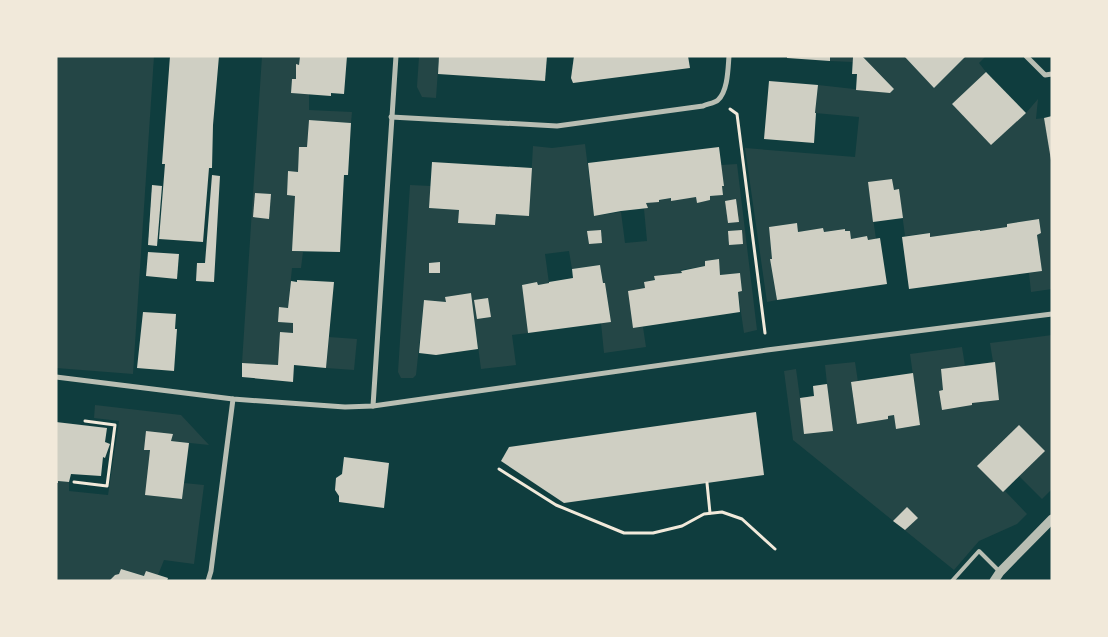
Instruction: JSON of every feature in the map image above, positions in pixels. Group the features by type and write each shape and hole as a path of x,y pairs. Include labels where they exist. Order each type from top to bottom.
{"street":[{"path":"374,406 396,56"},
{"path":"392,117 557,126 703,106 718,100 727,82 729,56"},
{"path":"1026,56 1045,75 1052,74"},
{"path":"56,377 233,399 374,406 767,350 1052,314"},
{"path":"208,581 211,571 233,399"},
{"path":"994,581 1000,572 1052,519"}],"lane":[{"path":"952,581 979,551 1000,572"}],"path":[{"path":"718,100 737,114 767,350"},
{"path":"74,482 107,486 115,425 85,421"},
{"path":"499,469 556,505 624,533 653,533 682,526 704,514 722,512 742,519 775,549"},
{"path":"707,483 710,513"}],"shaded area":[{"path":"56,56 154,56 133,374 56,368"},
{"path":"262,56 300,56 299,65 296,65 296,79 292,79 291,93 309,94 309,110 352,112 351,123 309,120 307,147 299,147 298,172 288,172 287,195 295,196 293,251 303,252 301,268 292,268 288,308 279,307 278,322 293,323 293,333 278,365 242,363"},
{"path":"419,56 439,56 436,98 422,97 417,87"},
{"path":"830,56 854,56 853,62 830,61"},
{"path":"862,56 904,56 934,88 966,56 986,56 979,63 986,72 952,104 973,125 1026,113 1038,99 1036,119 1044,118 1052,159 1052,289 1031,292 1029,273 1042,271 1037,235 1041,232 1039,219 980,231 930,237 930,233 905,236 899,190 894,190 892,179 868,183 876,239 868,240 867,236 851,239 850,231 845,231 845,229 824,232 823,228 798,232 797,223 769,227 772,259 770,260 777,300 767,302 745,148 855,157 859,117 815,113 818,85 890,93 894,89"},
{"path":"585,144 594,216 621,212 625,243 647,241 644,209 647,208 646,203 671,198 696,197 697,202 710,200 710,196 723,195 722,186 724,185 721,165 737,164 757,330 744,333 738,292 742,291 740,273 720,275 718,259 705,261 705,266 681,270 682,273 644,282 645,288 633,328 643,327 646,347 604,353 601,323 611,322 600,265 572,269 569,251 545,254 549,283 538,285 537,282 522,285 528,333 512,335 516,365 481,369 471,293 446,297 446,302 424,300 416,375 413,378 401,378 398,372 410,185 431,186 429,208 459,210 458,223 495,225 496,214 529,216 533,146 552,148"},
{"path":"1052,335 1052,489 1042,499 1019,476 1005,491 1027,514 1017,524 979,541 954,570 793,440 784,371 796,369 800,398 814,396 813,386 827,384 825,365 855,362 858,382 851,383 857,423 888,419 888,416 894,415 896,429 920,425 910,354 962,347 965,366 993,362 990,343"},
{"path":"329,337 357,339 354,370 326,368"},
{"path":"95,405 181,415 209,445 171,441 172,435 144,450 150,450 146,495 182,499 184,483 204,485 194,564 164,560 158,575 144,576 121,569 119,574 109,581 56,581 56,483 58,481 69,482 69,491 108,495 119,421 94,418"}],"building":[{"path":"170,56 219,56 213,125 212,168 209,168 203,242 159,239 165,164 162,164"},
{"path":"300,56 347,56 344,94 331,93 331,96 291,93 292,79 296,79 296,64 299,65"},
{"path":"439,56 547,56 545,81 438,74"},
{"path":"574,56 688,56 690,68 573,83 571,78"},
{"path":"787,56 830,56 830,61 787,58"},
{"path":"862,56 894,89 890,93 856,90 857,74 852,74 853,57"},
{"path":"904,56 966,56 934,88"},
{"path":"986,72 1026,113 991,145 952,104"},
{"path":"769,81 818,85 814,143 764,139"},
{"path":"1052,116 1052,160 1051,160 1044,118"},
{"path":"309,120 351,123 348,175 344,175 340,252 292,251 295,196 287,195 288,171 298,172 299,147 307,147"},
{"path":"719,147 724,186 722,186 723,195 710,196 710,200 697,203 696,197 671,201 671,198 659,200 659,202 646,203 648,208 594,216 588,163"},
{"path":"432,162 532,168 529,216 496,214 495,225 458,223 459,210 429,208"},
{"path":"212,175 220,176 214,282 196,281 197,263 205,263"},
{"path":"892,179 894,190 899,189 903,218 873,222 868,182"},
{"path":"152,185 162,186 157,246 148,245"},
{"path":"255,193 271,194 269,219 253,217"},
{"path":"736,199 739,222 728,223 725,201"},
{"path":"1039,219 1041,233 1037,235 1042,271 909,289 902,237 930,233 930,237 980,231"},
{"path":"797,223 798,232 823,228 824,232 845,229 845,231 850,231 851,239 867,236 868,240 880,238 887,284 777,300 770,259 772,259 769,227"},
{"path":"601,230 602,243 589,244 587,231"},
{"path":"742,230 743,244 729,245 728,231"},
{"path":"148,252 179,254 177,279 146,276"},
{"path":"719,259 720,275 740,273 742,291 738,292 740,312 633,328 628,291 645,288 644,282 655,280 654,276 682,273 681,271 705,266 705,261"},
{"path":"440,262 440,273 429,273 429,263"},
{"path":"600,265 611,322 528,333 522,285 537,282 538,285 573,278 572,269"},
{"path":"297,280 334,282 326,368 294,365 293,382 242,377 242,363 278,365 280,332 293,333 293,323 278,322 279,307 288,308 291,281 297,282"},
{"path":"471,293 478,349 436,355 419,353 424,300 446,302 445,297"},
{"path":"488,298 491,317 477,319 474,300"},
{"path":"143,312 176,314 175,329 177,329 174,371 137,368"},
{"path":"995,362 999,400 972,403 972,405 942,410 939,391 943,390 941,369"},
{"path":"913,373 920,425 896,429 894,415 888,416 888,419 857,424 851,382"},
{"path":"827,384 833,431 804,434 800,398 814,396 813,386"},
{"path":"756,412 764,475 564,503 501,461 509,447"},
{"path":"56,422 107,428 105,442 110,444 105,458 103,457 101,476 71,474 69,482 58,481 56,483"},
{"path":"1019,425 1045,451 1003,492 977,466"},
{"path":"146,431 173,434 171,441 189,443 182,499 145,495 150,450 144,450"},
{"path":"344,457 389,463 384,508 339,502 339,496 335,490 336,478 342,474"},
{"path":"907,507 918,518 905,530 893,521"},
{"path":"121,569 144,576 146,571 168,578 167,581 109,581 119,574"}]}
